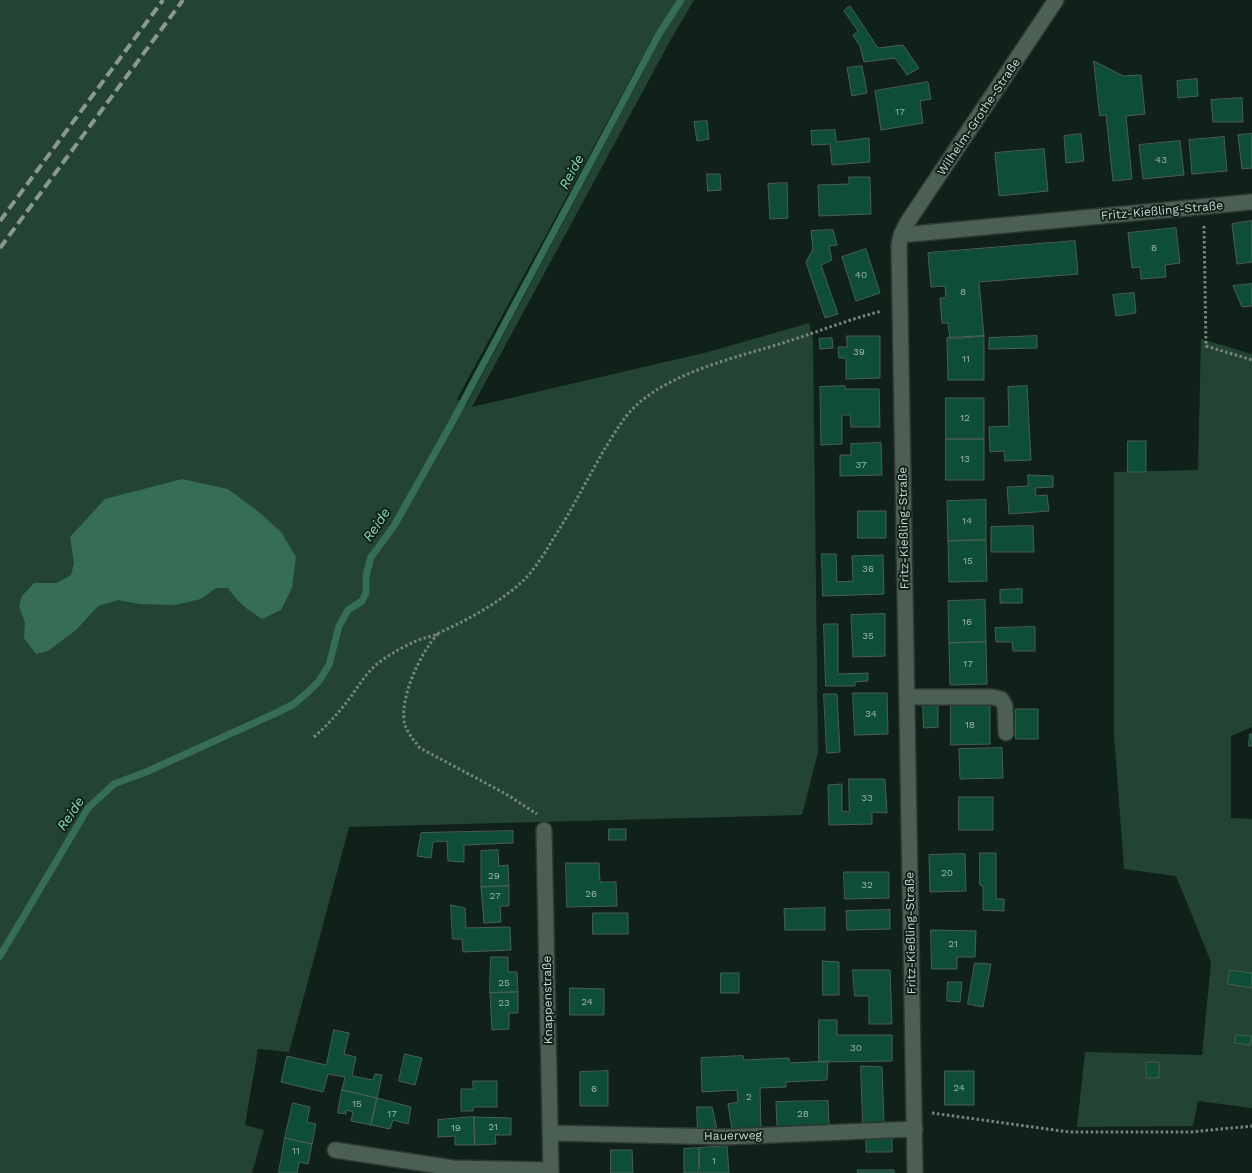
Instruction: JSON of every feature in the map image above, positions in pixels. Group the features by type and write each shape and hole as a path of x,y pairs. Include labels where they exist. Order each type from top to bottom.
{"street":[{"name":"Wilhelm-Grothe-Straße","path":"901,235 907,223 1056,0"},
{"name":"Fritz-Kießling-Straße","path":"915,1173 899,246 901,235 1252,202"},
{"path":"907,696 992,697 1001,699 1005,706 1006,733"},
{"name":"Knappenstraße","path":"335,1150 453,1168 552,1172 544,830"},
{"name":"Hauerweg","path":"551,1134 726,1137 914,1129"}],"path":[{"path":"1204,208 1206,346 1252,360"},
{"path":"314,737 330,723 379,662 414,642 438,633 498,600 526,577 560,530 605,448 623,420 652,393 670,382 695,371 798,338 855,317 900,308"},
{"path":"438,633 428,644 410,684 405,707 405,722 410,736 420,748 506,794 538,815 543,819 544,830"},
{"path":"914,1110 1069,1132 1191,1132 1252,1126"}],"shaded area":[{"path":"0,0 677,0 656,32 457,399 466,405 662,36 683,0 694,0 472,407 708,352 809,323 813,340 818,752 802,815 349,827 289,1052 258,1049 245,1125 264,1130 252,1173 0,1173"},
{"path":"1201,339 1252,354 1252,727 1231,736 1231,818 1252,819 1252,1108 1198,1101 1193,1126 1077,1127 1085,1052 1202,1055 1211,962 1176,876 1124,869 1114,735 1114,472 1198,470"},
{"path":"182,479 228,489 260,513 281,532 296,557 292,588 281,610 262,619 243,605 228,588 216,588 201,599 175,605 140,604 118,600 98,606 76,630 48,651 36,654 24,638 25,623 19,606 22,596 34,583 57,583 71,575 74,563 70,537 105,499"}],"building":[{"path":"850,6 878,48 903,45 919,68 907,75 895,58 864,62 860,46 853,35 858,31 844,11"},
{"path":"1094,61 1123,76 1141,75 1145,114 1126,116 1132,179 1113,181 1106,115 1100,116"},
{"path":"862,66 867,93 852,96 847,68"},
{"path":"1197,79 1198,96 1178,98 1177,81"},
{"path":"928,82 931,99 920,101 923,123 881,130 875,91"},
{"path":"1242,98 1243,122 1213,122 1211,100"},
{"path":"707,121 709,139 697,141 694,122"},
{"path":"835,130 836,142 869,138 870,162 832,165 830,144 812,145 811,131"},
{"path":"1081,134 1084,161 1066,163 1064,136"},
{"path":"1252,134 1252,168 1242,169 1238,135"},
{"path":"1224,137 1227,171 1192,174 1189,140"},
{"path":"1180,141 1184,175 1143,179 1139,145"},
{"path":"1044,149 1048,191 999,196 995,153"},
{"path":"707,174 720,174 721,190 708,191"},
{"path":"849,177 870,177 871,214 819,216 818,185 849,184"},
{"path":"787,183 788,218 770,219 768,184"},
{"path":"1252,221 1252,262 1237,264 1232,224"},
{"path":"1176,228 1180,263 1165,265 1166,277 1141,279 1140,267 1132,268 1128,233"},
{"path":"833,230 837,245 829,246 832,260 821,265 838,314 825,318 806,262 813,249 811,231"},
{"path":"1075,241 1078,274 979,282 984,336 950,339 948,323 942,323 940,298 946,298 945,286 931,287 928,253"},
{"path":"866,249 880,293 856,301 842,257"},
{"path":"1252,284 1252,306 1242,307 1233,286"},
{"path":"1134,293 1136,313 1116,316 1113,295"},
{"path":"847,336 880,336 880,378 846,379 846,358 839,358 838,347 847,347"},
{"path":"984,336 984,380 948,380 947,338"},
{"path":"1037,336 1037,348 989,349 989,338"},
{"path":"832,338 833,348 820,349 819,339"},
{"path":"845,386 845,389 879,389 880,427 851,427 850,415 842,415 842,444 821,445 820,387"},
{"path":"1027,386 1031,460 1005,461 1004,451 990,452 989,427 1009,426 1008,387"},
{"path":"946,398 984,398 984,439 946,439"},
{"path":"946,439 984,439 984,480 946,480"},
{"path":"1128,441 1146,441 1146,472 1128,472"},
{"path":"881,443 882,475 840,476 840,455 851,455 851,444"},
{"path":"1028,475 1053,476 1053,487 1035,488 1036,496 1047,495 1049,511 1009,514 1007,487 1028,486"},
{"path":"986,500 986,540 948,541 947,501"},
{"path":"858,511 886,511 886,538 858,538"},
{"path":"1033,526 1034,552 991,552 991,527"},
{"path":"986,540 987,581 949,582 948,541"},
{"path":"822,554 836,554 837,582 853,581 852,556 883,555 884,594 823,596"},
{"path":"1022,589 1022,603 1000,603 1000,590"},
{"path":"985,600 986,642 949,643 948,601"},
{"path":"885,614 885,656 853,657 851,615"},
{"path":"824,624 838,624 838,674 868,673 868,681 855,682 855,686 826,686"},
{"path":"1035,627 1035,651 1013,651 1012,642 996,642 995,628"},
{"path":"986,642 987,684 950,685 949,643"},
{"path":"853,693 887,693 888,734 855,735"},
{"path":"824,694 837,694 840,752 827,753"},
{"path":"923,704 938,704 938,727 924,728"},
{"path":"951,705 990,705 990,744 951,745"},
{"path":"1016,709 1038,709 1038,739 1016,739"},
{"path":"1250,734 1252,734 1252,746 1249,746"},
{"path":"1002,748 1003,778 960,779 959,749"},
{"path":"849,779 885,779 887,813 872,812 872,824 829,825 828,785 842,784 842,811 849,812"},
{"path":"959,797 993,797 993,830 959,830"},
{"path":"609,829 626,829 626,840 609,840"},
{"path":"513,831 513,843 464,845 464,862 448,861 447,841 433,842 431,858 417,856 421,833"},
{"path":"498,850 499,866 508,865 509,886 481,887 481,851"},
{"path":"980,853 996,853 996,899 1004,899 1004,911 983,910 983,886 980,885"},
{"path":"965,854 966,891 930,892 929,855"},
{"path":"566,863 599,863 600,882 616,882 617,906 567,907"},
{"path":"844,872 889,872 889,898 845,899"},
{"path":"509,886 509,906 500,906 501,922 484,923 481,887"},
{"path":"451,905 465,908 466,928 510,927 511,950 463,952 462,939 453,939"},
{"path":"825,908 825,930 785,930 784,909"},
{"path":"890,910 890,929 847,930 846,911"},
{"path":"593,913 628,913 628,934 593,934"},
{"path":"931,930 976,931 975,957 957,957 957,969 932,969"},
{"path":"491,957 508,957 508,972 517,972 518,992 490,993"},
{"path":"823,961 839,962 839,995 823,995"},
{"path":"975,963 991,964 983,1007 968,1004"},
{"path":"853,970 890,970 892,1024 869,1024 869,996 855,996"},
{"path":"1230,970 1252,973 1252,988 1228,984"},
{"path":"721,973 739,973 739,993 721,993"},
{"path":"948,982 962,982 960,1002 947,1001"},
{"path":"570,988 604,989 604,1015 570,1015"},
{"path":"518,992 518,1013 509,1013 509,1029 492,1030 490,993"},
{"path":"819,1020 837,1020 837,1035 892,1035 892,1061 819,1062"},
{"path":"334,1030 349,1033 344,1054 356,1057 352,1076 373,1080 375,1074 382,1075 377,1098 342,1090 345,1077 328,1074 323,1092 281,1082 287,1056 326,1065"},
{"path":"1236,1035 1252,1036 1250,1045 1235,1043"},
{"path":"405,1054 422,1058 415,1085 399,1081"},
{"path":"743,1056 744,1060 789,1058 790,1063 828,1061 827,1080 786,1082 786,1087 760,1088 761,1130 732,1129 728,1104 738,1102 737,1090 702,1092 701,1058"},
{"path":"1146,1062 1159,1062 1159,1078 1147,1078"},
{"path":"861,1066 882,1067 884,1124 863,1124"},
{"path":"608,1071 608,1106 580,1106 580,1072"},
{"path":"945,1071 974,1071 974,1105 945,1105"},
{"path":"473,1081 497,1081 497,1107 473,1107 473,1111 461,1111 461,1089 473,1089"},
{"path":"342,1090 377,1098 371,1125 351,1121 353,1112 346,1110 346,1114 338,1113"},
{"path":"377,1098 411,1107 408,1124 393,1120 390,1129 371,1125"},
{"path":"828,1101 829,1125 777,1127 776,1102"},
{"path":"293,1103 310,1107 307,1122 316,1124 312,1144 285,1138"},
{"path":"697,1107 712,1107 717,1129 698,1129"},
{"path":"474,1117 475,1145 455,1145 455,1136 438,1137 438,1120"},
{"path":"474,1117 511,1118 511,1135 495,1135 496,1144 475,1145"},
{"path":"285,1138 312,1144 308,1164 299,1162 297,1173 279,1173"},
{"path":"892,1139 892,1152 866,1152 866,1140"},
{"path":"727,1146 729,1173 700,1173 699,1148"},
{"path":"699,1148 698,1173 684,1173 684,1149"},
{"path":"611,1150 632,1150 633,1173 611,1173"},
{"path":"858,1170 894,1170 894,1173 858,1173"}],"waterway":[{"name":"Reide","path":"0,956 88,808 114,784 146,772 294,704 319,681 329,665 339,626 348,610 362,601 366,593 366,576 371,557 394,526 455,417 659,34 681,0"}],"railway":[{"path":"0,221 163,0"},
{"path":"0,248 183,0"}]}
